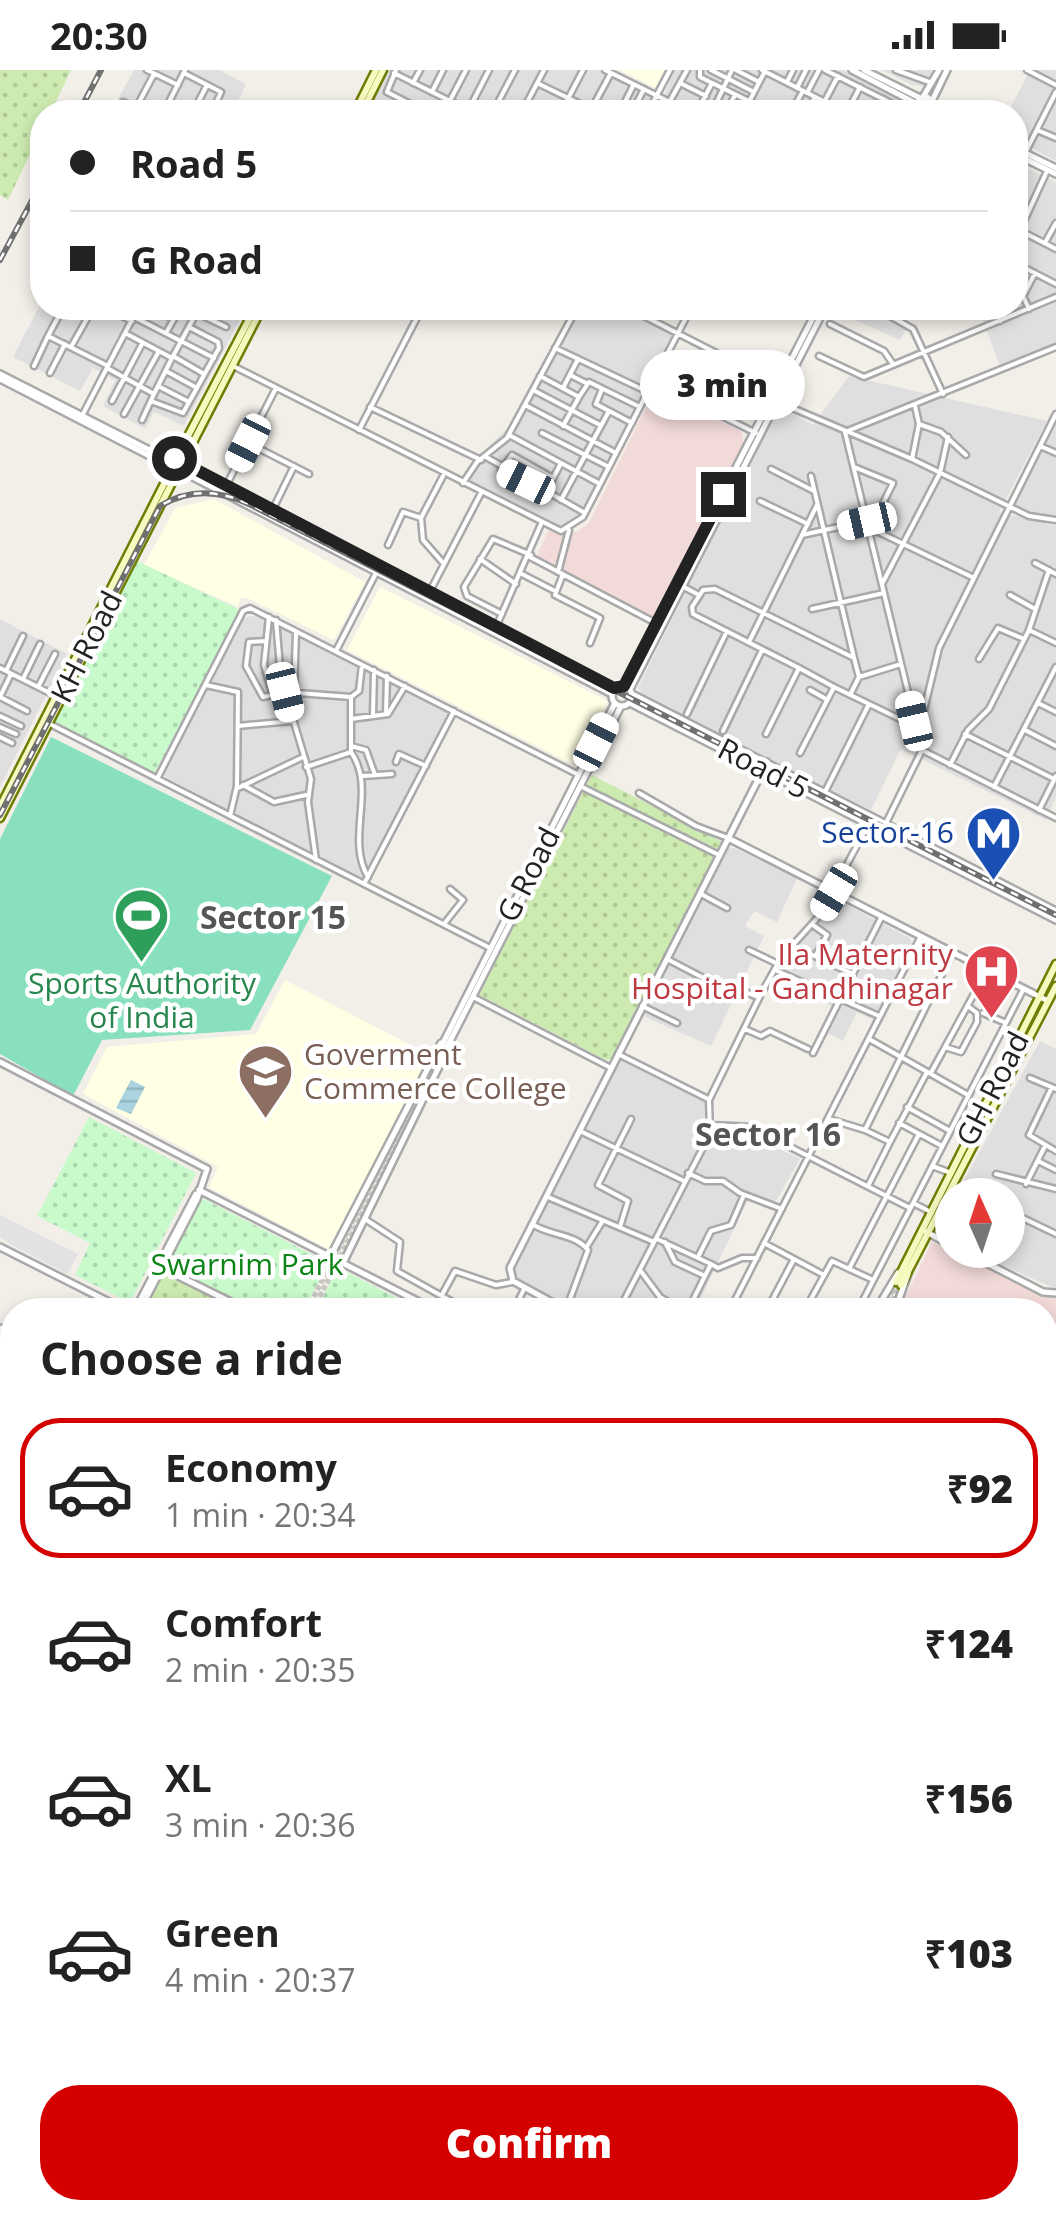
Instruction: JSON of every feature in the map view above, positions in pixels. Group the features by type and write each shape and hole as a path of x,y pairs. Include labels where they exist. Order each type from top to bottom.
{"main road":[{"path":"364,100 380,70"},
{"name":"KH Road","path":"0,806 252,320"},
{"name":"KH Road","path":"177,467 233,366 253,320"},
{"name":"KH Road","path":"0,818 46,722"},
{"name":"GH Road","path":"948,1178 1056,964"},
{"name":"GH Road","path":"954,1178 1056,986"},
{"name":"GH Road","path":"899,1284 935,1214"}],"street":[{"path":"147,70 178,85"},
{"path":"413,83 420,70"},
{"path":"432,92 443,70"},
{"path":"451,100 466,70"},
{"path":"475,100 489,70"},
{"path":"499,100 515,70"},
{"path":"530,100 543,70"},
{"path":"568,98 583,70"},
{"path":"654,100 670,70"},
{"path":"671,100 687,70"},
{"path":"700,70 700,77 746,100"},
{"path":"711,70 754,92"},
{"path":"718,100 734,70 759,82"},
{"path":"774,76 778,70"},
{"path":"787,82 793,70"},
{"path":"797,100 806,70"},
{"path":"802,90 822,70 884,99"},
{"path":"852,70 909,100"},
{"path":"864,70 911,100"},
{"path":"896,70 932,83"},
{"path":"920,77 924,70"},
{"path":"923,100 938,70"},
{"path":"936,100 946,70"},
{"path":"1026,70 1056,85"},
{"path":"597,100 608,71 665,100"},
{"path":"750,100 764,71 820,100"},
{"path":"171,100 184,72 221,92 217,100"},
{"path":"403,100 387,92 395,72 448,100"},
{"path":"140,100 154,74"},
{"path":"825,100 838,76"},
{"path":"538,83 572,100"},
{"path":"680,83 706,96"},
{"path":"704,100 712,83"},
{"path":"626,100 634,84"},
{"path":"199,100 207,85"},
{"path":"853,100 860,87"},
{"path":"639,100 644,90"},
{"path":"1028,147 1056,92"},
{"path":"732,100 735,94"},
{"path":"1037,130 1056,138"},
{"path":"1028,155 1053,171"},
{"path":"1028,158 1053,171"},
{"path":"1028,211 1053,171"},
{"path":"1045,243 1056,224"},
{"path":"1028,234 1056,249"},
{"path":"1028,269 1056,284"},
{"path":"1028,286 1035,273"},
{"path":"1028,309 1056,297"},
{"path":"34,366 57,320"},
{"path":"50,372 84,320"},
{"path":"81,418 132,320"},
{"path":"135,320 214,358"},
{"path":"166,334 173,320"},
{"path":"142,420 192,320"},
{"path":"216,320 226,326"},
{"path":"359,430 416,320"},
{"path":"462,484 509,435 570,320"},
{"path":"653,320 782,386"},
{"path":"590,643 600,618 556,596 569,530 585,514 684,320"},
{"path":"782,386 814,320"},
{"path":"429,595 613,691 618,705 630,703 629,689 657,623 814,320"},
{"path":"900,320 913,329 943,394"},
{"path":"819,356 861,377 1000,321"},
{"path":"830,324 884,351 893,364"},
{"path":"150,401 179,414 214,358 218,342 189,327"},
{"path":"125,333 205,374"},
{"path":"48,336 154,394"},
{"path":"112,401 143,342"},
{"path":"555,348 648,392"},
{"path":"845,432 1056,348"},
{"path":"124,414 159,351"},
{"path":"563,388 578,359"},
{"path":"233,366 541,524 569,530"},
{"path":"166,370 197,388"},
{"path":"570,375 640,407"},
{"path":"0,376 613,691 629,689"},
{"path":"540,376 579,397"},
{"path":"653,382 757,433"},
{"path":"562,426 586,384"},
{"path":"158,386 190,402"},
{"path":"225,488 276,388"},
{"path":"602,389 595,403 632,422"},
{"path":"533,390 601,425"},
{"path":"774,400 912,459 1010,508 1056,520"},
{"path":"525,405 616,454"},
{"path":"912,459 919,424 914,405"},
{"path":"370,408 484,459 585,514"},
{"path":"561,500 609,411"},
{"path":"918,735 935,659 1056,414"},
{"path":"919,424 948,437 966,455"},
{"path":"845,432 922,750 886,823"},
{"path":"629,689 757,433"},
{"path":"542,434 609,467"},
{"path":"509,435 600,484"},
{"path":"882,584 940,472 948,437"},
{"path":"248,443 310,474"},
{"path":"1040,446 1056,453"},
{"path":"501,470 512,456 553,478"},
{"path":"546,492 561,463"},
{"path":"271,512 294,466"},
{"path":"177,467 378,569"},
{"path":"854,467 893,483 869,526"},
{"path":"771,469 814,492"},
{"path":"444,474 422,518 423,540 444,564"},
{"path":"811,476 859,676 850,695"},
{"path":"429,595 480,493"},
{"path":"760,501 808,524"},
{"path":"749,642 817,505"},
{"path":"388,546 403,512 422,518"},
{"path":"496,627 541,524"},
{"path":"802,535 869,526 974,578"},
{"path":"502,614 465,593 493,539 657,623"},
{"path":"480,559 517,584"},
{"path":"1034,563 1056,574"},
{"path":"336,649 378,569"},
{"path":"950,765 966,734 987,713 1029,630 1049,570"},
{"path":"522,574 555,590"},
{"path":"682,586 699,595"},
{"path":"854,658 715,588 699,595 693,614 850,695 914,721"},
{"path":"812,609 884,593"},
{"path":"1010,595 1035,609"},
{"path":"157,779 243,611 250,608 582,776"},
{"path":"269,616 264,665 273,696"},
{"path":"276,620 285,692 301,758 311,779 308,795 316,860"},
{"path":"980,659 998,628 1024,639"},
{"path":"294,693 296,630"},
{"path":"1029,630 1056,643"},
{"path":"687,714 728,632"},
{"path":"23,636 6,671 0,697 28,710"},
{"path":"266,641 248,643 246,662 261,695 285,692 351,697 359,692 362,664"},
{"path":"22,679 40,644"},
{"path":"723,731 762,650"},
{"path":"38,687 55,654"},
{"path":"859,676 901,664"},
{"path":"994,787 1056,666"},
{"path":"766,734 798,668"},
{"path":"373,716 374,670"},
{"path":"6,671 59,697"},
{"path":"386,676 386,714"},
{"path":"1049,680 1056,683"},
{"path":"206,685 237,690 236,789 230,816"},
{"path":"351,720 386,714 405,686"},
{"path":"800,753 834,687"},
{"name":"Road 5","path":"629,689 870,823 1056,920"},
{"path":"810,690 826,699"},
{"path":"351,697 351,749 363,776 360,835 368,877"},
{"path":"1038,702 1056,712"},
{"name":"Road 5","path":"630,703 825,792 1056,911"},
{"path":"825,792 869,704"},
{"name":"G Road","path":"445,1046 618,705"},
{"path":"364,884 454,711"},
{"path":"0,716 21,726"},
{"path":"238,726 292,721"},
{"path":"46,722 494,950"},
{"path":"0,726 16,734"},
{"path":"1024,730 1056,746"},
{"path":"966,734 1055,777 1039,810"},
{"path":"0,736 12,743"},
{"path":"306,767 351,749 366,750 376,775"},
{"path":"922,750 1056,818"},
{"path":"396,762 399,754 426,766"},
{"path":"236,789 301,758"},
{"path":"542,1298 513,1281 510,1268 765,765"},
{"path":"363,776 392,774"},
{"name":"G Road","path":"494,950 582,776"},
{"path":"243,785 274,802 308,795"},
{"path":"580,786 719,855"},
{"path":"640,792 696,826 728,838 1048,1001"},
{"path":"625,1298 712,1125 709,1100 760,998 776,967 813,925 834,892 870,823"},
{"path":"444,924 464,900 450,889"},
{"path":"700,893 727,908"},
{"path":"745,1029 761,1036 770,1031 810,1051 882,916"},
{"path":"813,925 827,935 816,956"},
{"path":"736,1298 921,936"},
{"path":"793,946 852,974"},
{"path":"750,950 839,1000 880,1016"},
{"path":"828,1119 862,1133 866,1130 953,952"},
{"path":"667,958 713,983"},
{"path":"868,1186 907,1107 988,970"},
{"path":"735,988 760,998"},
{"path":"864,1298 1023,988"},
{"path":"471,995 611,1068"},
{"path":"642,1006 676,1023"},
{"path":"945,1047 961,1052 977,1022 977,1013 968,1006"},
{"path":"983,1013 1006,1023"},
{"path":"343,1263 452,1049 449,1038"},
{"path":"330,1256 449,1038"},
{"path":"868,1039 968,1095"},
{"path":"618,1054 709,1100"},
{"path":"0,1062 204,1166 207,1172 199,1192 144,1298"},
{"path":"1030,1078 1054,1088 1029,1135 1056,1151"},
{"path":"907,1107 950,1131"},
{"path":"620,1228 628,1201 598,1185 631,1119"},
{"path":"899,1124 942,1146"},
{"path":"712,1125 751,1127 888,1196 935,1214"},
{"path":"866,1130 890,1142"},
{"path":"579,1131 684,1181"},
{"path":"850,1267 919,1134"},
{"path":"1026,1184 1045,1146"},
{"path":"1038,1161 1056,1170"},
{"path":"932,1166 950,1173"},
{"path":"688,1173 705,1181 723,1180 744,1195 782,1209"},
{"path":"996,1174 1056,1189"},
{"path":"199,1192 412,1298"},
{"path":"698,1257 710,1231 731,1224 744,1195"},
{"path":"546,1196 620,1228 665,1242 718,1268 742,1258 757,1258"},
{"path":"365,1219 398,1240 397,1271 450,1298"},
{"path":"1025,1219 1056,1234"},
{"path":"570,1298 586,1248 603,1220"},
{"path":"532,1224 586,1248"},
{"path":"926,1232 935,1237"},
{"path":"665,1242 675,1262 705,1276"},
{"path":"764,1243 824,1274"},
{"path":"0,1247 101,1298"},
{"path":"773,1298 794,1259"},
{"path":"811,1298 832,1261 873,1280"},
{"path":"692,1298 711,1264"},
{"path":"160,1267 223,1298"},
{"path":"996,1268 1036,1289 1056,1292"},
{"path":"882,1298 891,1280 906,1269"},
{"path":"898,1298 906,1269"},
{"path":"640,1270 662,1298"},
{"path":"443,1293 456,1271 496,1285 513,1281"},
{"path":"520,1298 524,1289"}],"shaded area":[{"path":"134,70 219,70 246,84 239,100 118,100"},
{"path":"389,70 598,70 651,98 650,100 374,100"},
{"path":"620,70 667,70 658,89"},
{"path":"673,70 843,70 902,100 677,100 665,94"},
{"path":"882,70 933,70 925,86 912,85"},
{"path":"1030,70 1056,70 1056,161 1028,146 1028,100 1014,100"},
{"path":"1028,168 1056,182 1056,343 1000,366 983,320 1028,320"},
{"path":"32,320 240,320 184,426 154,412 145,429 103,406 115,380 93,368 80,391 13,357"},
{"path":"572,320 642,320 672,335 580,517 565,527 554,527 464,482 486,449 519,417"},
{"path":"855,320 905,320 909,324 900,340"},
{"path":"849,376 1047,421 999,512 1056,526 1056,797 1046,820 901,749 871,810 643,696 638,687 777,411 783,408 813,425"},
{"path":"654,391 741,431 744,443 654,618 537,556 548,531 576,532 589,523"},
{"path":"1056,425 1056,517 1031,513 1015,504"},
{"path":"214,499 365,582 334,640 247,598 241,598 238,607 144,565 175,508"},
{"path":"380,587 608,701 580,764 566,761 347,650"},
{"path":"263,617 448,713 365,882 164,776 243,619"},
{"path":"0,619 67,654 0,787"},
{"path":"734,848 797,878 777,922 754,911 745,926 764,936 711,1046 641,1015 725,849"},
{"path":"835,899 910,938 913,946 873,1020 857,1012 843,1041 828,1033 838,1009 772,980 783,960"},
{"name":"Goverment Commerce College","path":"285,980 430,1055 330,1250 209,1187 218,1167 83,1094 107,1047 256,1034"},
{"path":"1040,1041 1056,1049 1056,1289 1008,1268 1025,1268 1025,1178 965,1178"},
{"path":"617,1059 705,1102 704,1132 742,1131 800,1159 771,1210 748,1200 701,1298 545,1298 511,1280 511,1267"},
{"path":"0,1215 78,1254 67,1274 0,1236"},
{"path":"932,1242 935,1268 989,1268 1054,1298 905,1298"}],"green space":[{"path":"0,70 71,70 57,100 30,100 30,154 8,200 0,195"},
{"path":"137,561 240,610 152,778 51,726"},
{"name":"Sports Authority of India","path":"51,737 332,876 250,1030 102,1040 73,1096 0,1054 0,839"},
{"path":"592,775 722,842 611,1059 606,1060 479,995"},
{"path":"89,1117 196,1173 133,1298 120,1298 75,1275 90,1243 37,1216"},
{"name":"Swarnim Park","path":"200,1197 328,1263 310,1298 227,1298 164,1266"},
{"path":"337,1267 397,1298 323,1298"},
{"path":"160,1274 166,1274 213,1298 148,1298"}],"water":[{"path":"131,1080 145,1087 131,1114 116,1108"}],"tunnel":[{"path":"313,1298 426,1077"},
{"path":"319,1298 409,1121"},
{"path":"888,1298 896,1282"},
{"path":"894,1298 901,1285"}],"railway":[{"path":"85,100 101,70"},
{"path":"0,260 30,204"},
{"path":"0,815 160,506 183,496 216,494 251,505 1056,915"}],"place":[{"name":"Sector-16","path":"993,882"},
{"name":"Sports Authority of India","path":"142,965"},
{"name":"Ila Maternity Hospital - Gandhinagar","path":"992,1021"},
{"name":"Goverment Commerce College","path":"265,1121"}],"district":[{"name":"Sector 15","path":"273,918"},
{"name":"Sector 16","path":"768,1135"}],"route":[{"path":"174,458 614,688 624,686 642,654 723,494"}]}
